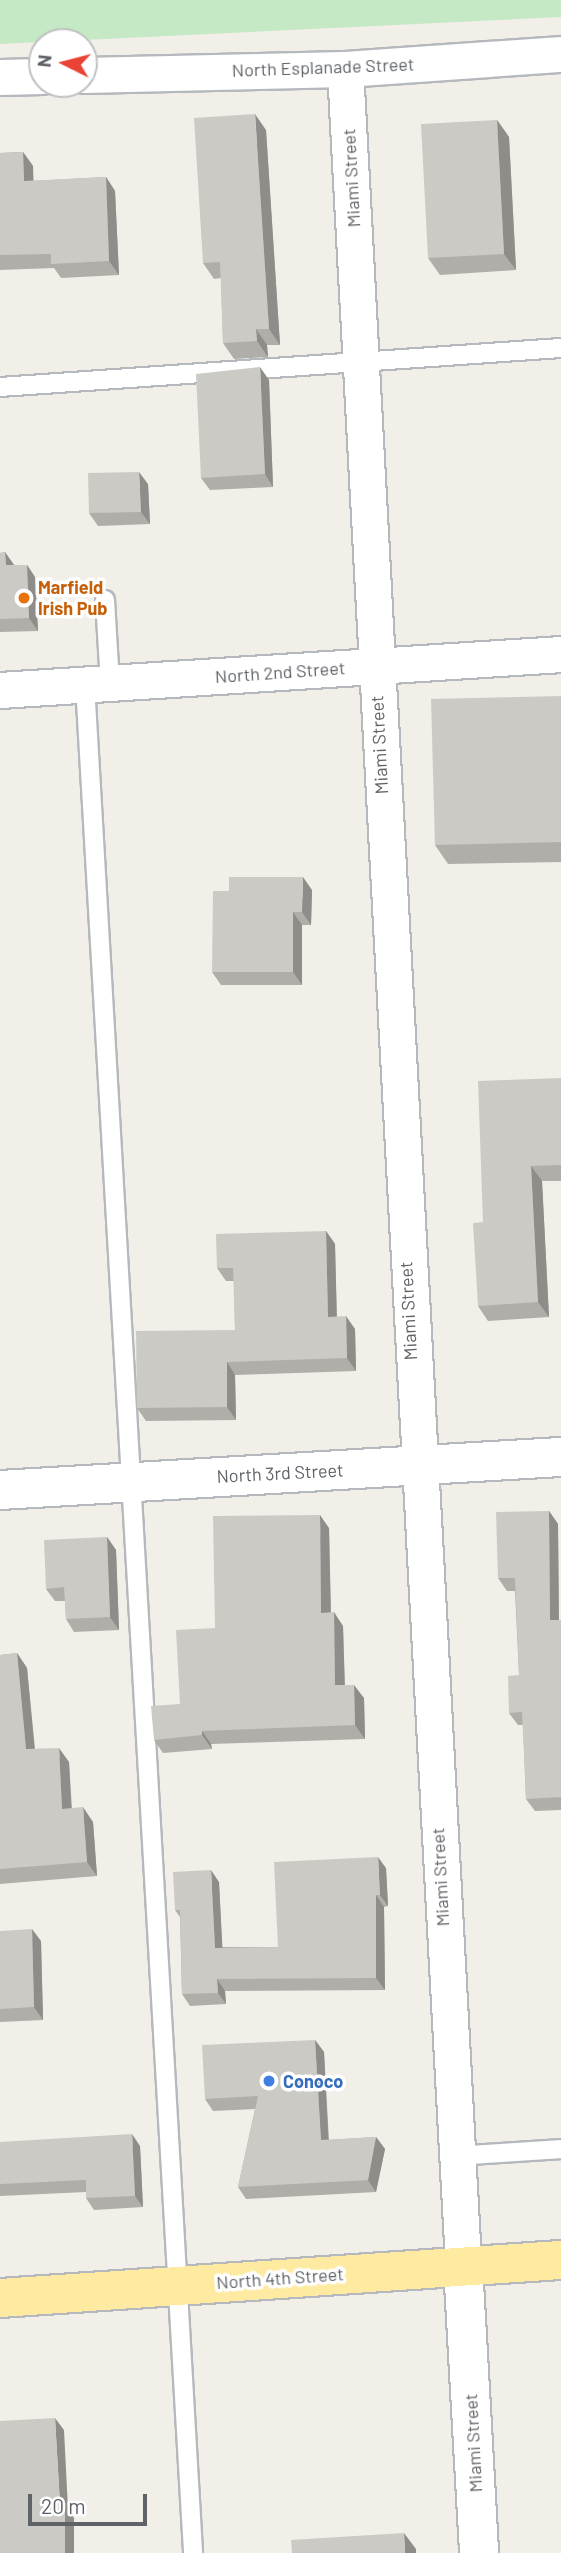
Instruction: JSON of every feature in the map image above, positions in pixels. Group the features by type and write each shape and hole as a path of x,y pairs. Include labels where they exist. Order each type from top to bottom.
{"highway":[{"name":"North 4th Street","path":"0,2298 561,2260"}],"street":[{"name":"North Esplanade Street","path":"98,75 345,69 561,54"},
{"name":"Miami Street","path":"345,69 416,1465 479,2553"},
{"path":"0,77 28,76"},
{"name":"North 2nd Street","path":"0,690 561,654"},
{"name":"North 3rd Street","path":"0,1490 561,1457"}],"lane":[{"path":"0,387 561,348"},
{"path":"105,600 97,683 131,1483 193,2553"},
{"path":"456,2156 561,2149"}],"green space":[{"path":"0,0 561,0 561,17 98,39 98,28 28,28 28,43 0,44"}],"building":[{"path":"255,114 269,329 256,329 257,341 223,343 220,262 203,263 194,118"},
{"path":"497,120 504,254 428,258 421,124"},
{"path":"23,152 24,181 106,177 109,261 51,264 51,254 0,255 0,153"},
{"path":"260,367 265,474 201,478 196,374"},
{"path":"139,472 141,512 89,513 88,473"},
{"path":"5,552 6,565 27,565 29,618 0,619 0,553"},
{"path":"561,696 561,842 435,845 431,699"},
{"path":"229,877 303,877 302,912 293,912 293,972 212,972 213,891 229,891"},
{"path":"561,1078 561,1165 531,1166 538,1302 478,1306 473,1223 483,1222 478,1081"},
{"path":"326,1231 328,1317 346,1316 347,1358 227,1362 227,1407 137,1408 136,1331 235,1330 233,1268 217,1268 216,1234"},
{"path":"549,1511 550,1620 561,1620 561,1797 526,1799 522,1712 509,1713 508,1676 519,1675 515,1578 498,1578 496,1512"},
{"path":"320,1515 321,1613 334,1612 335,1685 354,1685 355,1725 202,1731 202,1735 154,1740 151,1706 180,1704 176,1630 215,1628 213,1516"},
{"path":"107,1537 110,1617 66,1619 64,1587 46,1589 44,1540"},
{"path":"17,1653 26,1749 59,1748 62,1809 83,1807 87,1862 0,1869 0,1655"},
{"path":"378,1857 380,1895 376,1895 376,1978 217,1979 218,1993 182,1994 180,1910 175,1910 173,1872 211,1870 215,1948 278,1947 274,1862"},
{"path":"32,1929 34,2007 0,2009 0,1931"},
{"path":"315,2040 321,2140 376,2137 368,2180 238,2187 258,2096 205,2099 202,2045"},
{"path":"132,2134 135,2196 86,2198 86,2180 0,2184 0,2142"},
{"path":"55,2418 60,2505 65,2505 65,2553 0,2553 0,2421"},
{"path":"404,2533 405,2553 292,2553 291,2540"}],"place":[{"name":"Marfield Irish Pub","path":"24,598"},
{"name":"Conoco","path":"269,2081"}]}
